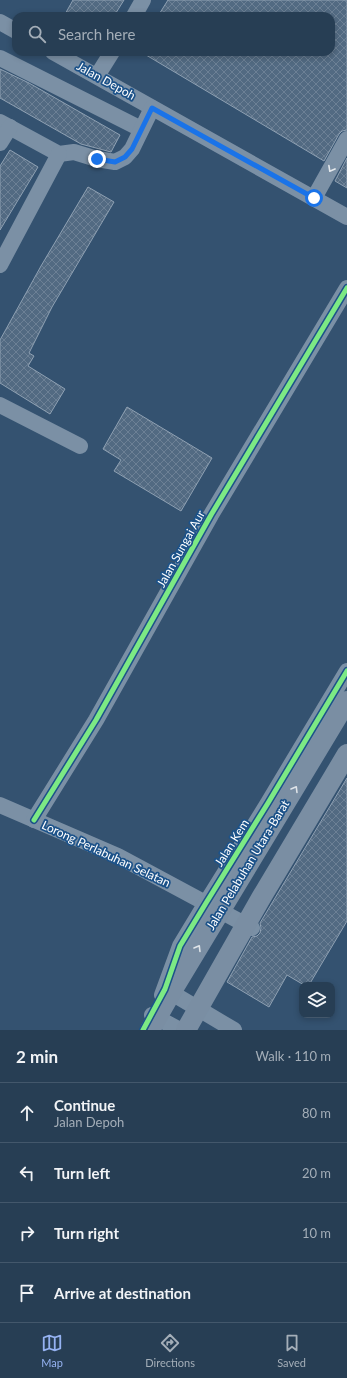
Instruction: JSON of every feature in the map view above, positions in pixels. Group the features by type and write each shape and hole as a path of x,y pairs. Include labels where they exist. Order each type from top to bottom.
{"main road":[{"name":"Jalan Pelabuhan Utara-Barat","path":"151,1023 175,986 347,701"},
{"path":"186,1030 261,898 347,754"}],"street":[{"path":"136,12 144,0"},
{"path":"0,22 12,29"},
{"name":"Jalan Depoh","path":"61,56 347,216"},
{"path":"97,76 110,56"},
{"path":"0,58 141,129"},
{"path":"0,143 5,124 59,154 74,152 97,159 115,162 125,157 132,149 152,108"},
{"path":"314,198 347,139"},
{"path":"0,265 59,154"},
{"name":"Jalan Sungai Aur","path":"34,820 96,720 211,515 347,288"},
{"path":"0,404 80,446"},
{"name":"Jalan Kem","path":"143,1030 151,1023 180,946 347,671"},
{"path":"194,1030 347,767"},
{"name":"Lorong Perlabuhan Selatan","path":"0,805 118,856 252,928"},
{"path":"165,989 234,1030"},
{"path":"151,1023 180,1030"}],"building":[{"path":"73,0 124,0 116,12 66,12"},
{"path":"168,0 347,0 347,130 342,131 339,134 324,161 148,56 335,56 335,12 160,12"},
{"path":"0,69 29,83 120,135 111,152 81,144 0,98"},
{"path":"10,150 38,167 0,230 0,166"},
{"path":"347,158 347,188 335,181"},
{"path":"88,187 114,202 52,307 29,353 34,356 28,366 65,389 50,414 0,383 0,340 41,266"},
{"path":"127,407 212,458 181,511 114,471 121,460 103,449"},
{"path":"347,778 347,921 311,982 299,982 287,975 269,1007 227,982 252,937 257,936 260,933 260,923"}],"cycle path":[{"path":"34,820 96,720 211,515 347,288"},
{"path":"143,1030 165,989 180,946 347,671"}],"route":[{"path":"97,159 115,162 125,157 132,149 152,108 314,198"}]}
